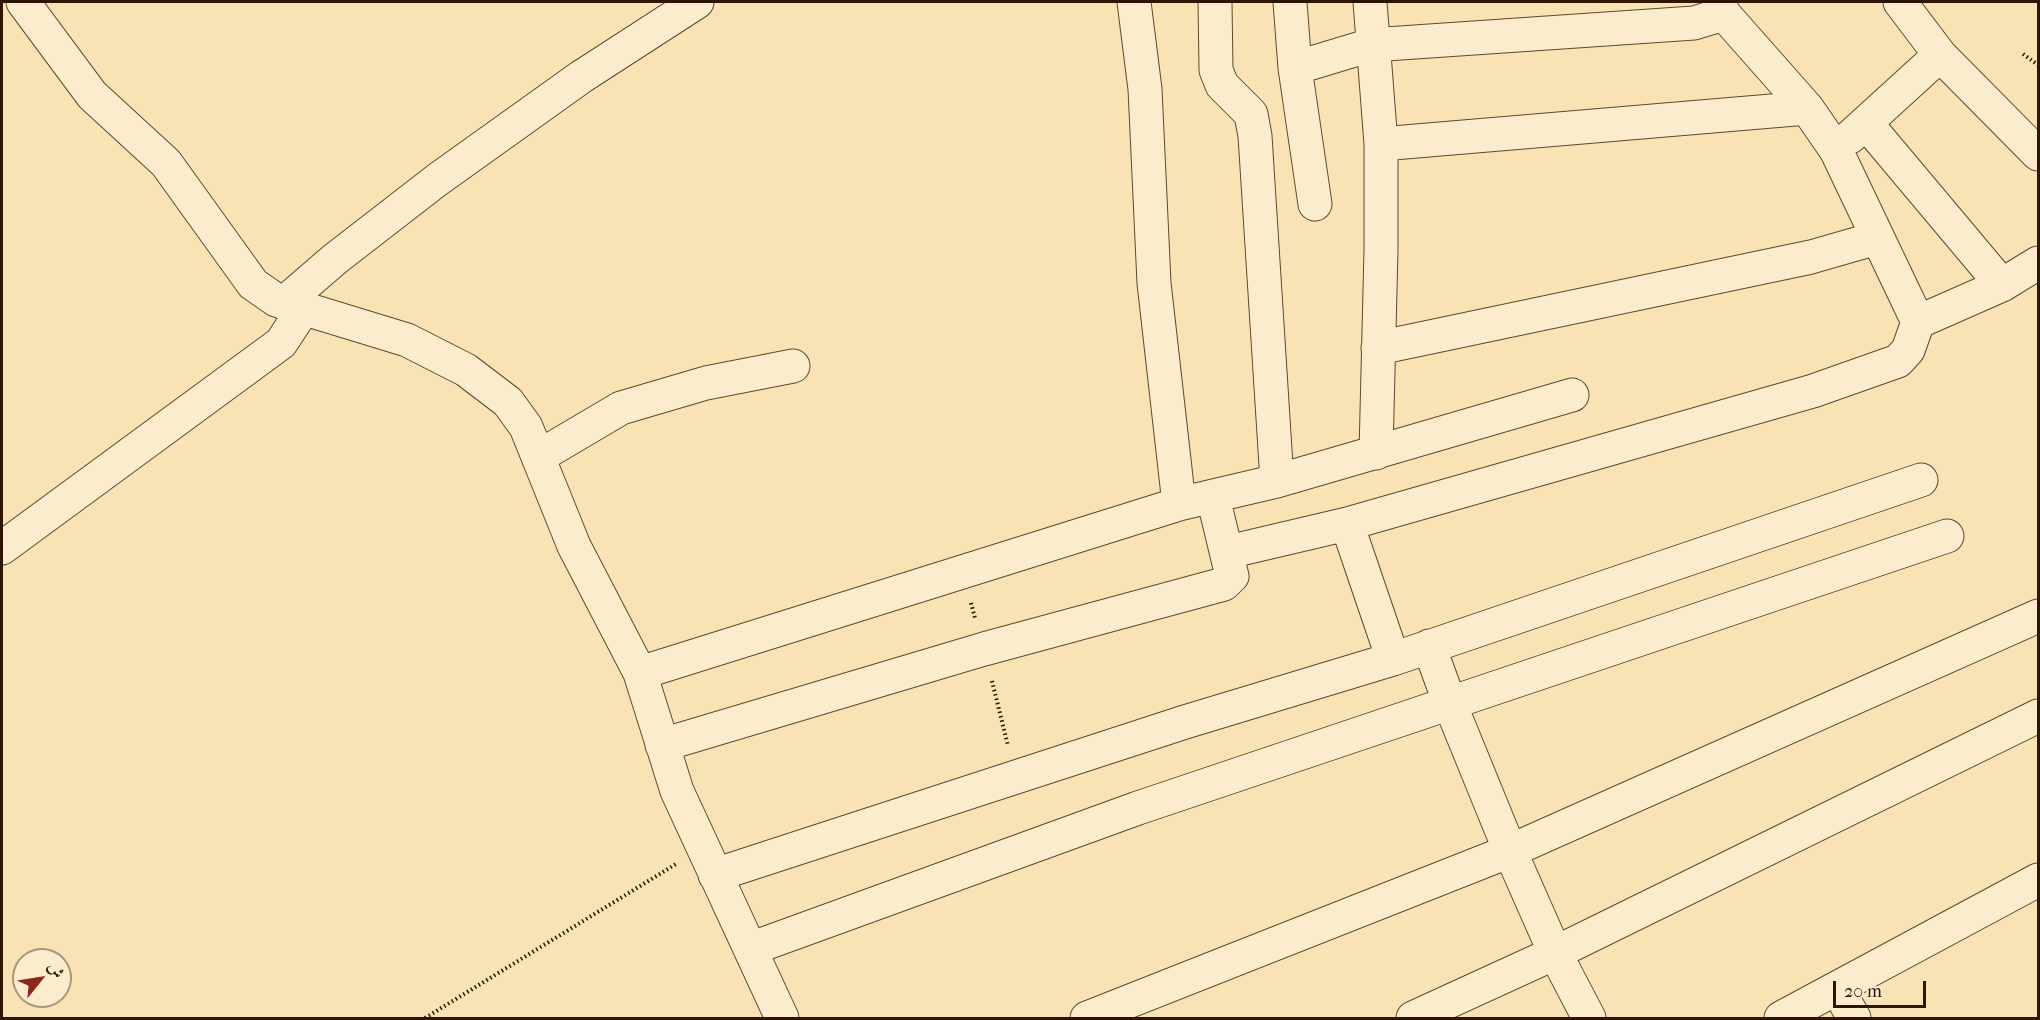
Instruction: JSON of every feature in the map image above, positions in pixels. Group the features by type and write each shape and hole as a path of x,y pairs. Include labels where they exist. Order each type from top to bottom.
{"street":[{"path":"23,2 92,95 166,163 253,284 264,293 294,305 407,340 466,370 508,402 526,427 574,546 640,673 677,791 782,1018"},
{"path":"2,548 282,343 294,305 334,259 437,180 581,77 697,2"},
{"path":"1134,2 1145,89 1154,282 1179,504"},
{"path":"1215,2 1216,70 1222,85 1251,114 1255,136 1277,481"},
{"path":"1290,2 1295,68 1315,204"},
{"path":"1370,2 1371,45 1381,144 1382,250 1376,453"},
{"path":"1900,2 1940,55 2038,154"},
{"path":"1228,552 1347,524 1813,391 1898,361 1908,350 1918,322 1836,150 1807,108 1721,8 1694,23 1371,45 1295,68"},
{"path":"1836,150 1940,55"},
{"path":"1381,144 1807,108"},
{"path":"1866,123 2027,276 1918,322"},
{"path":"1378,348 1811,258 1877,238"},
{"path":"538,457 608,414 630,405 706,383 793,366"},
{"path":"640,673 1179,504 1277,481 1572,395"},
{"path":"709,861 1185,722 1393,658 1920,480"},
{"path":"662,745 984,649 1224,584 1232,576 1213,497"},
{"path":"1347,524 1393,658"},
{"path":"750,949 1138,808 1947,536"},
{"path":"1087,1018 1510,851 2038,616"},
{"path":"1429,646 1510,851 1555,952 1589,1018"},
{"path":"1413,1018 1555,952 2038,716"},
{"path":"1780,1018 2038,880"},
{"path":"1837,988 1854,1018"}],"path":[{"path":"2023,54 2038,65"},
{"path":"425,1018 709,861"}]}
